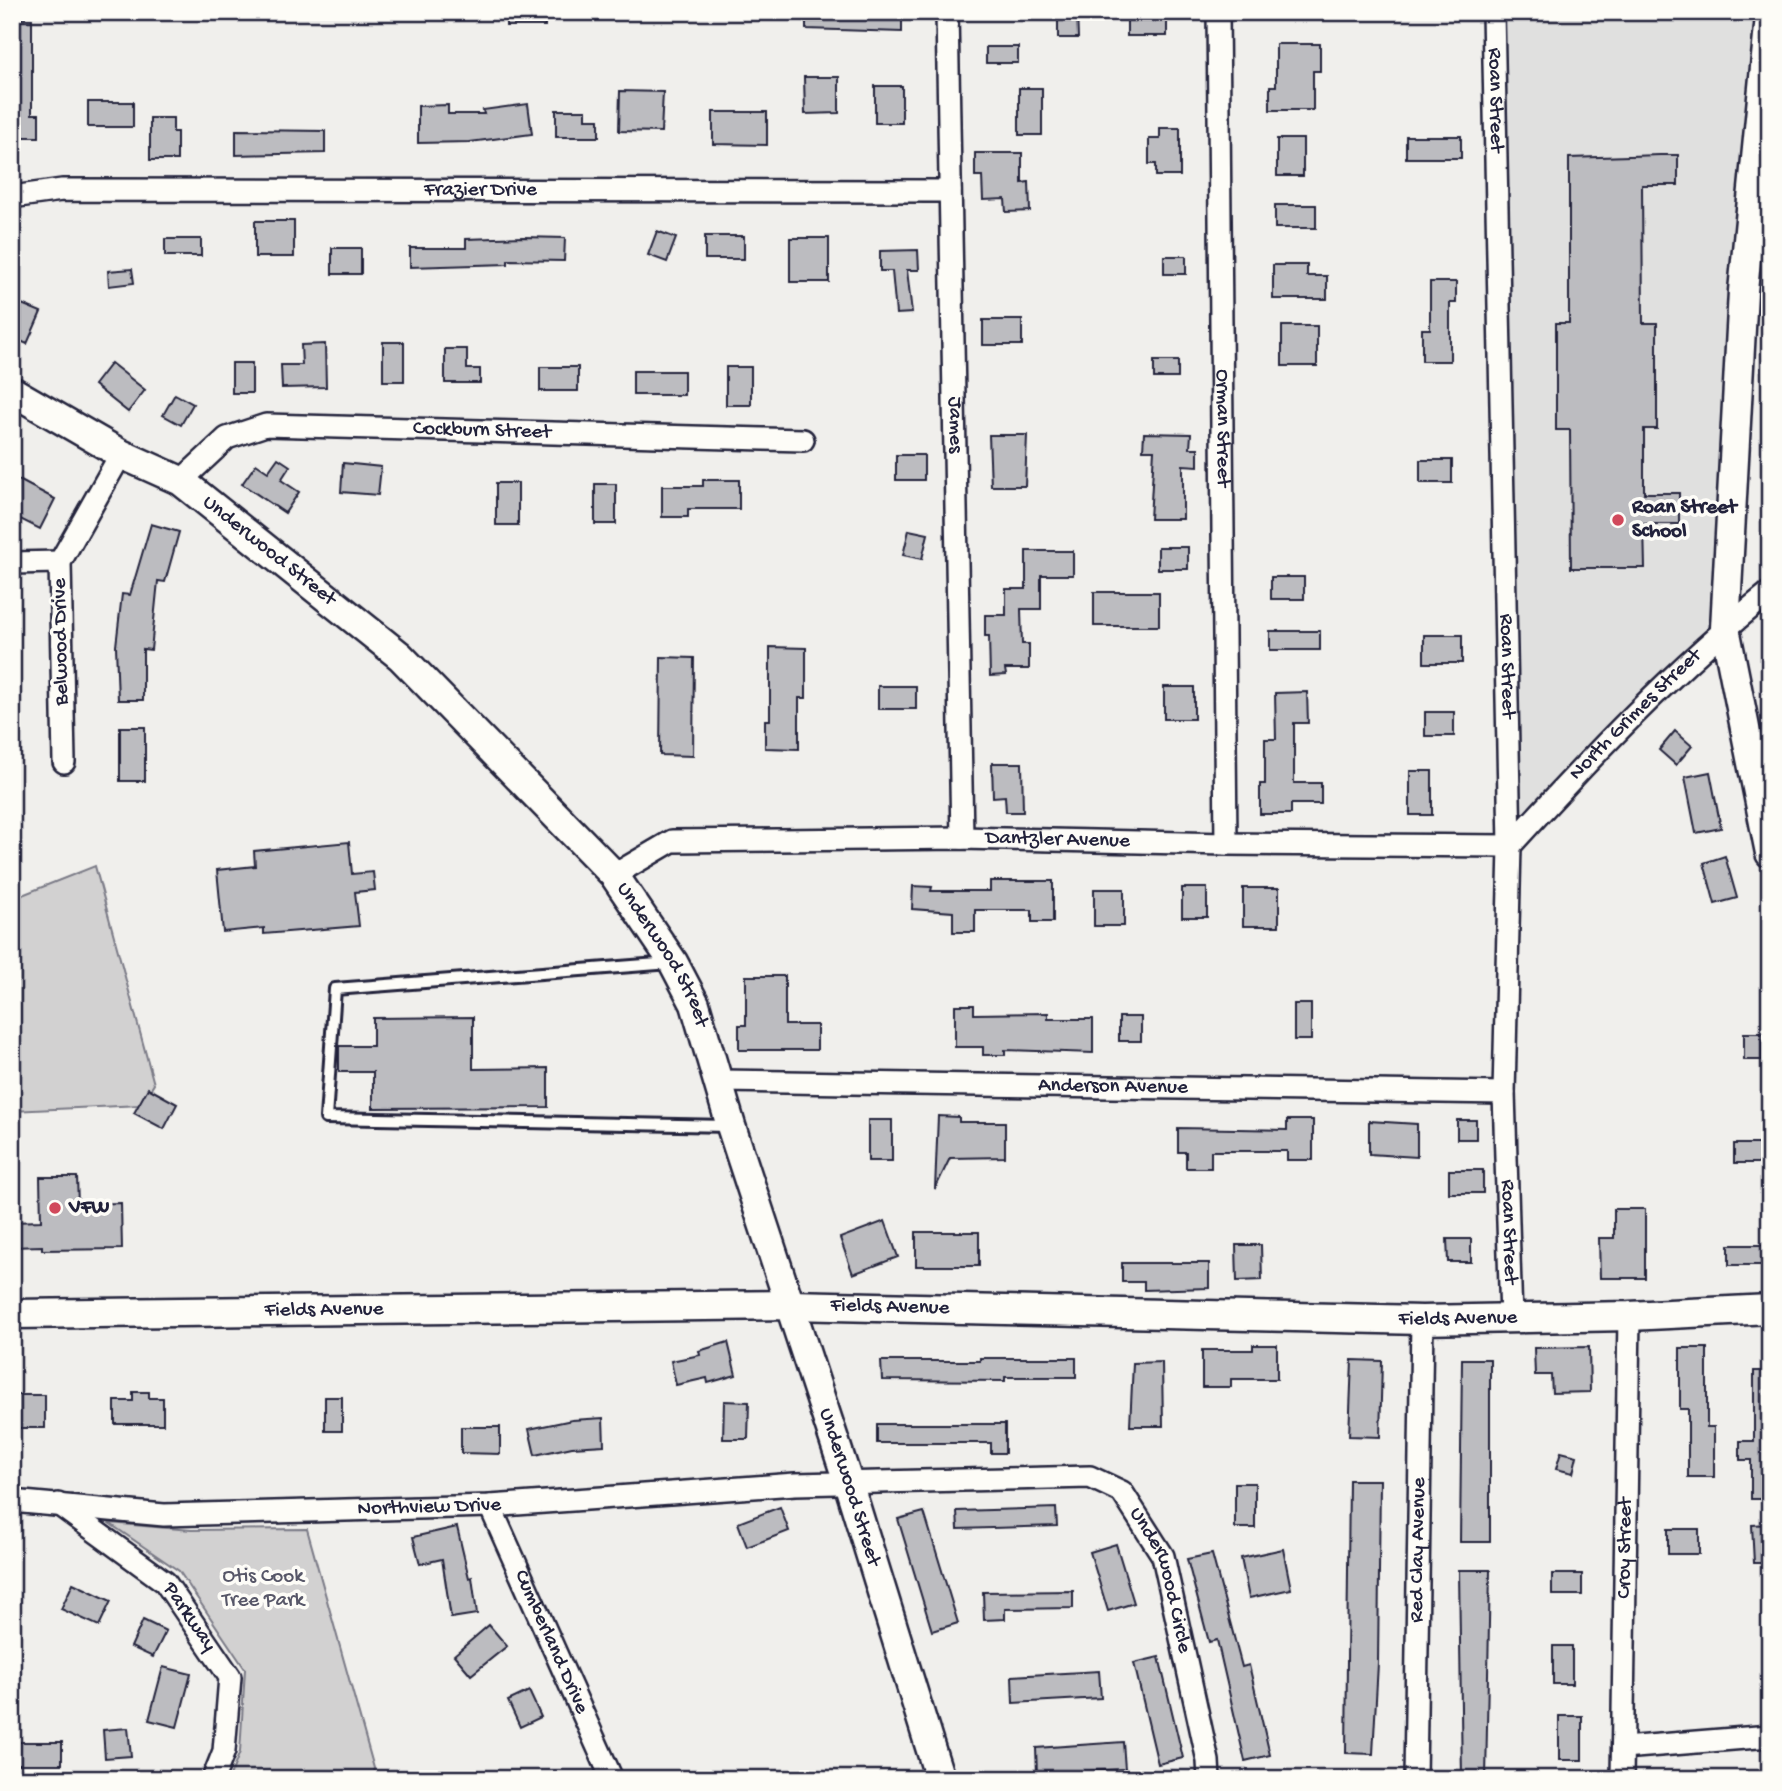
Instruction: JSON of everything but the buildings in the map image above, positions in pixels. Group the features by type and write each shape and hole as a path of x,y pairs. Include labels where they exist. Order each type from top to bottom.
{"street":[{"name":"James","path":"947,12 962,838"},
{"name":"Orman Street","path":"1218,12 1226,844"},
{"name":"Roan Street","path":"1493,12 1510,845 1504,1093 1511,1319"},
{"path":"1770,16 1743,291 1725,628 1770,853"},
{"name":"Frazier Drive","path":"12,197 62,190 950,191"},
{"name":"Underwood Street","path":"12,391 121,454 181,481 400,656 614,876 673,962 695,1004 721,1081 732,1126 848,1482 940,1779"},
{"name":"Cockburn Street","path":"181,481 227,438 265,425 803,440"},
{"name":"Belwood Drive","path":"64,761 60,562 121,454"},
{"path":"12,563 60,562"},
{"name":"North Grimes Street","path":"1510,845 1594,754 1725,628 1770,592"},
{"name":"Dantzler Avenue","path":"614,876 672,841 962,838 1226,844 1510,845"},
{"name":"Anderson Avenue","path":"721,1081 1504,1093"},
{"name":"Fields Avenue","path":"12,1314 789,1306 1422,1320 1629,1316 1770,1309"},
{"name":"Croy Street","path":"1622,1779 1629,1316"},
{"name":"Red Clay Avenue","path":"1415,1779 1422,1320"},
{"name":"Underwood Circle","path":"848,1482 1090,1477 1122,1492 1163,1556 1208,1761 1209,1779"},
{"name":"Northview Drive","path":"12,1501 56,1503 164,1516 490,1506 848,1482"},
{"name":"Parkway","path":"56,1503 165,1581 230,1677 224,1751 213,1779"},
{"name":"Cumberland Drive","path":"490,1506 612,1779"},
{"path":"1623,1748 1770,1736"}],"lane":[{"path":"673,962 335,989 326,1118 732,1126"}],"shaded area":[{"name":"Roan Street School","path":"1496,12 1770,12 1725,628 1510,846"}],"green space":[{"path":"95,866 154,1084 141,1105 12,1111 12,899"},
{"name":"Otis Cook Tree Park","path":"109,1523 191,1530 307,1529 377,1779 229,1779 240,1752 245,1669 179,1571"}],"place":[{"name":"Roan Street School","path":"1618,520"},
{"name":"VFW","path":"55,1208"}]}
